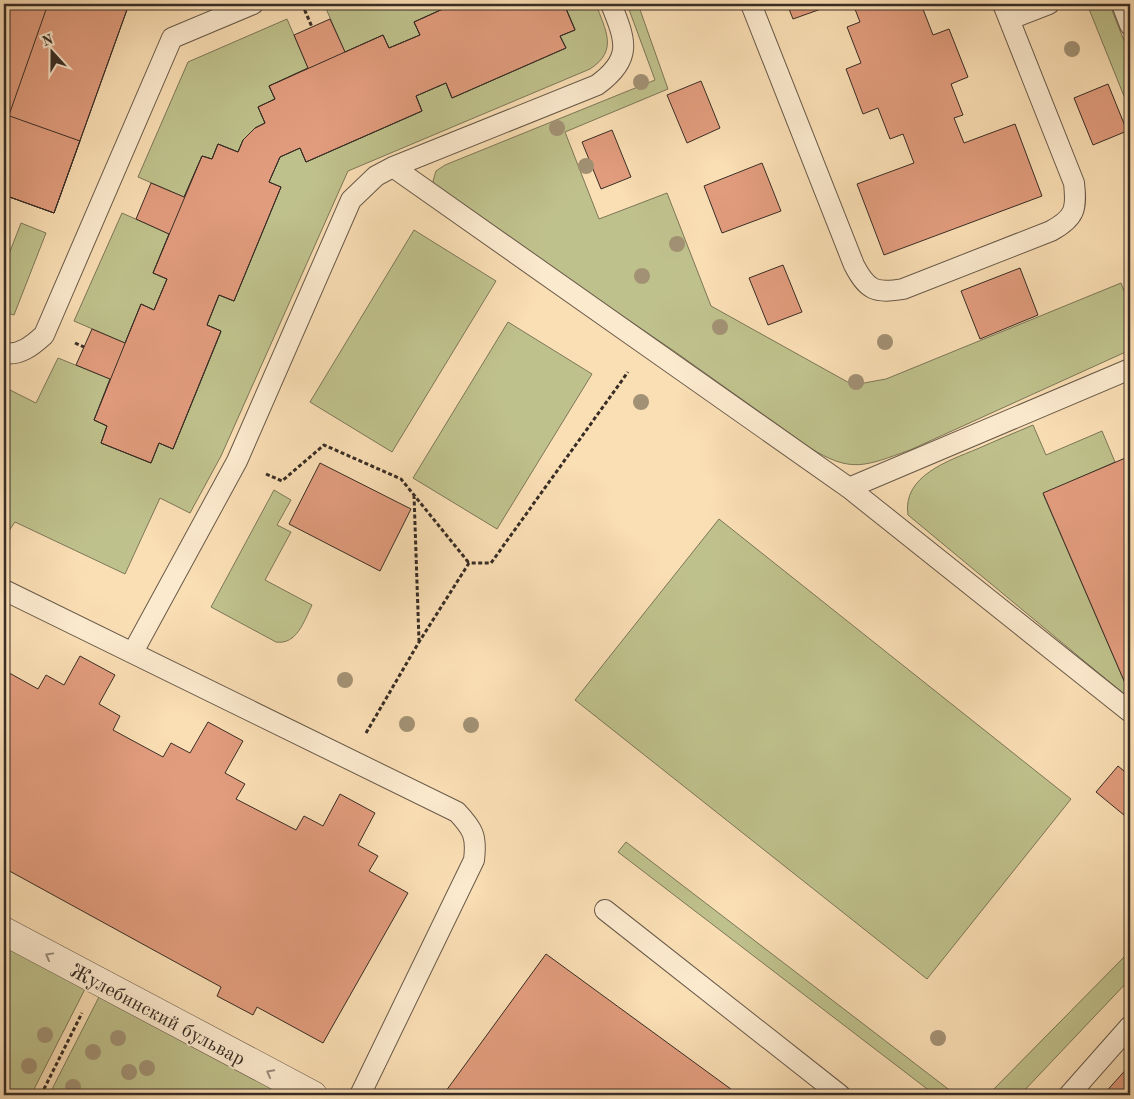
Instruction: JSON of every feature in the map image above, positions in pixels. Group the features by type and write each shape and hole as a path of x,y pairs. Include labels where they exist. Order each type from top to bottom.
{"street":[{"name":"Жулебинский бульвар","path":"4,931 313,1095"}],"lane":[{"path":"4,353 11,354 30,348 44,335 172,38 253,4"},
{"path":"133,652 237,461 351,200 376,176 394,167 597,85 612,74 623,58 624,38 611,4"},
{"path":"751,4 854,265 862,281 873,290 888,292 903,289 1051,230 1064,224 1074,212 1076,199 1074,183 1006,12 1049,4"},
{"path":"1122,4 1130,25"},
{"path":"394,167 849,488 1130,712"},
{"path":"849,488 1130,369"},
{"path":"4,590 457,812 471,826 476,843 474,860 360,1095"},
{"path":"605,910 840,1095"},
{"path":"1069,1095 1130,1026"}],"path":[{"path":"302,4 312,27"},
{"path":"237,461 282,481 324,445 401,479 469,563 491,564 647,346"},
{"path":"414,495 419,642"},
{"path":"350,759 419,642 469,563"},
{"path":"41,1095 97,982"}],"green space":[{"path":"324,4 454,4 414,22 420,35 389,48 345,52"},
{"path":"564,4 596,4 606,31 607,47 599,62 590,69 348,171 221,456 190,513 160,498 125,574 15,522 4,538 4,402 10,390 36,403 58,358 110,379 94,420 107,426 101,443 151,463 159,443 173,449 221,332 207,325 219,295 234,301 269,182 280,157 300,148 306,162 422,111 416,96 446,83 452,97 565,47 560,36 575,29"},
{"path":"627,4 638,4 668,89 565,132 599,219 667,193 711,306 853,385 886,379 1121,283 1130,307 1130,350 910,450 869,463 848,464 824,456 809,447 674,351 437,190 433,181 436,171 445,165 655,80"},
{"path":"1087,4 1106,4 1112,10 1130,56 1130,111"},
{"path":"287,19 308,68 269,86 275,99 258,107 265,123 248,135 238,152 218,144 212,159 202,156 184,197 138,177 188,62"},
{"path":"122,213 169,234 153,273 167,279 154,310 141,305 125,343 74,321"},
{"path":"21,223 46,233 14,315 4,312 4,267"},
{"path":"414,230 496,281 392,452 310,402"},
{"path":"508,322 592,374 497,529 413,478"},
{"path":"1033,425 1046,455 1102,431 1115,462 1043,494 1125,683 1130,681 1130,699 908,515 908,501 912,490 929,472 953,459"},
{"path":"274,490 291,500 277,525 291,532 265,580 312,605 299,631 295,636 283,642 276,642 211,607"},
{"path":"719,519 1071,799 927,979 575,700"},
{"path":"626,842 956,1095 935,1095 618,852"},
{"path":"4,946 85,989 31,1095 4,1095"},
{"path":"1130,951 1130,979 1020,1095 988,1095"},
{"path":"99,997 284,1095 49,1095"}],"building":[{"path":"4,4 129,4 54,213 4,195"},
{"path":"48,4 129,4 54,213 4,195 4,114 9,115"},
{"path":"454,4 564,4 575,30 560,36 566,48 452,98 446,83 416,96 422,111 306,162 300,148 280,157 269,182 281,187 234,301 219,295 207,325 221,331 173,449 159,443 151,463 101,443 107,426 94,420 141,304 154,310 167,279 153,273 202,156 212,159 218,144 238,152 243,140 255,128 265,123 258,107 275,99 269,86 383,35 389,48 420,35 414,22"},
{"path":"454,4 564,4 575,30 560,36 566,48 452,98 446,83 416,96 422,111 306,162 300,148 280,157 269,182 281,187 234,301 219,295 207,325 221,331 173,449 159,443 151,463 101,443 107,426 94,420 110,379 76,365 92,329 125,343 141,304 154,310 167,279 153,273 169,234 136,219 151,183 184,197 202,156 212,159 218,144 238,152 243,140 255,128 265,123 258,107 275,99 269,86 308,68 294,35 330,19 345,52 383,35 389,48 420,35 414,22"},
{"path":"787,4 835,4 793,19"},
{"path":"853,4 921,4 933,35 949,29 968,77 951,84 963,115 954,118 964,143 1015,124 1042,196 884,255 857,184 914,163 903,134 890,139 878,108 863,114 846,69 861,63 847,27 860,22"},
{"path":"701,81 720,128 687,143 667,95"},
{"path":"1108,84 1127,131 1093,145 1074,98"},
{"path":"4,114 80,141 54,213 4,195"},
{"path":"612,130 631,177 601,189 582,142"},
{"path":"762,163 781,211 722,233 704,186"},
{"path":"783,265 802,312 768,325 749,278"},
{"path":"1020,268 1038,315 980,339 961,291"},
{"path":"1130,456 1130,681 1125,683 1043,493"},
{"path":"320,463 411,509 380,571 289,524"},
{"path":"80,656 115,675 99,704 120,716 113,730 163,757 171,743 190,753 208,722 243,741 225,773 245,784 236,799 296,830 304,816 323,826 340,794 375,813 358,845 378,856 369,871 408,893 323,1043 257,1007 253,1015 217,996 221,987 4,868 4,670 38,689 46,675 64,685"},
{"path":"1118,766 1130,776 1130,820 1096,792"},
{"path":"546,954 739,1095 443,1095"},
{"path":"1130,1065 1130,1095 1103,1095"}]}
